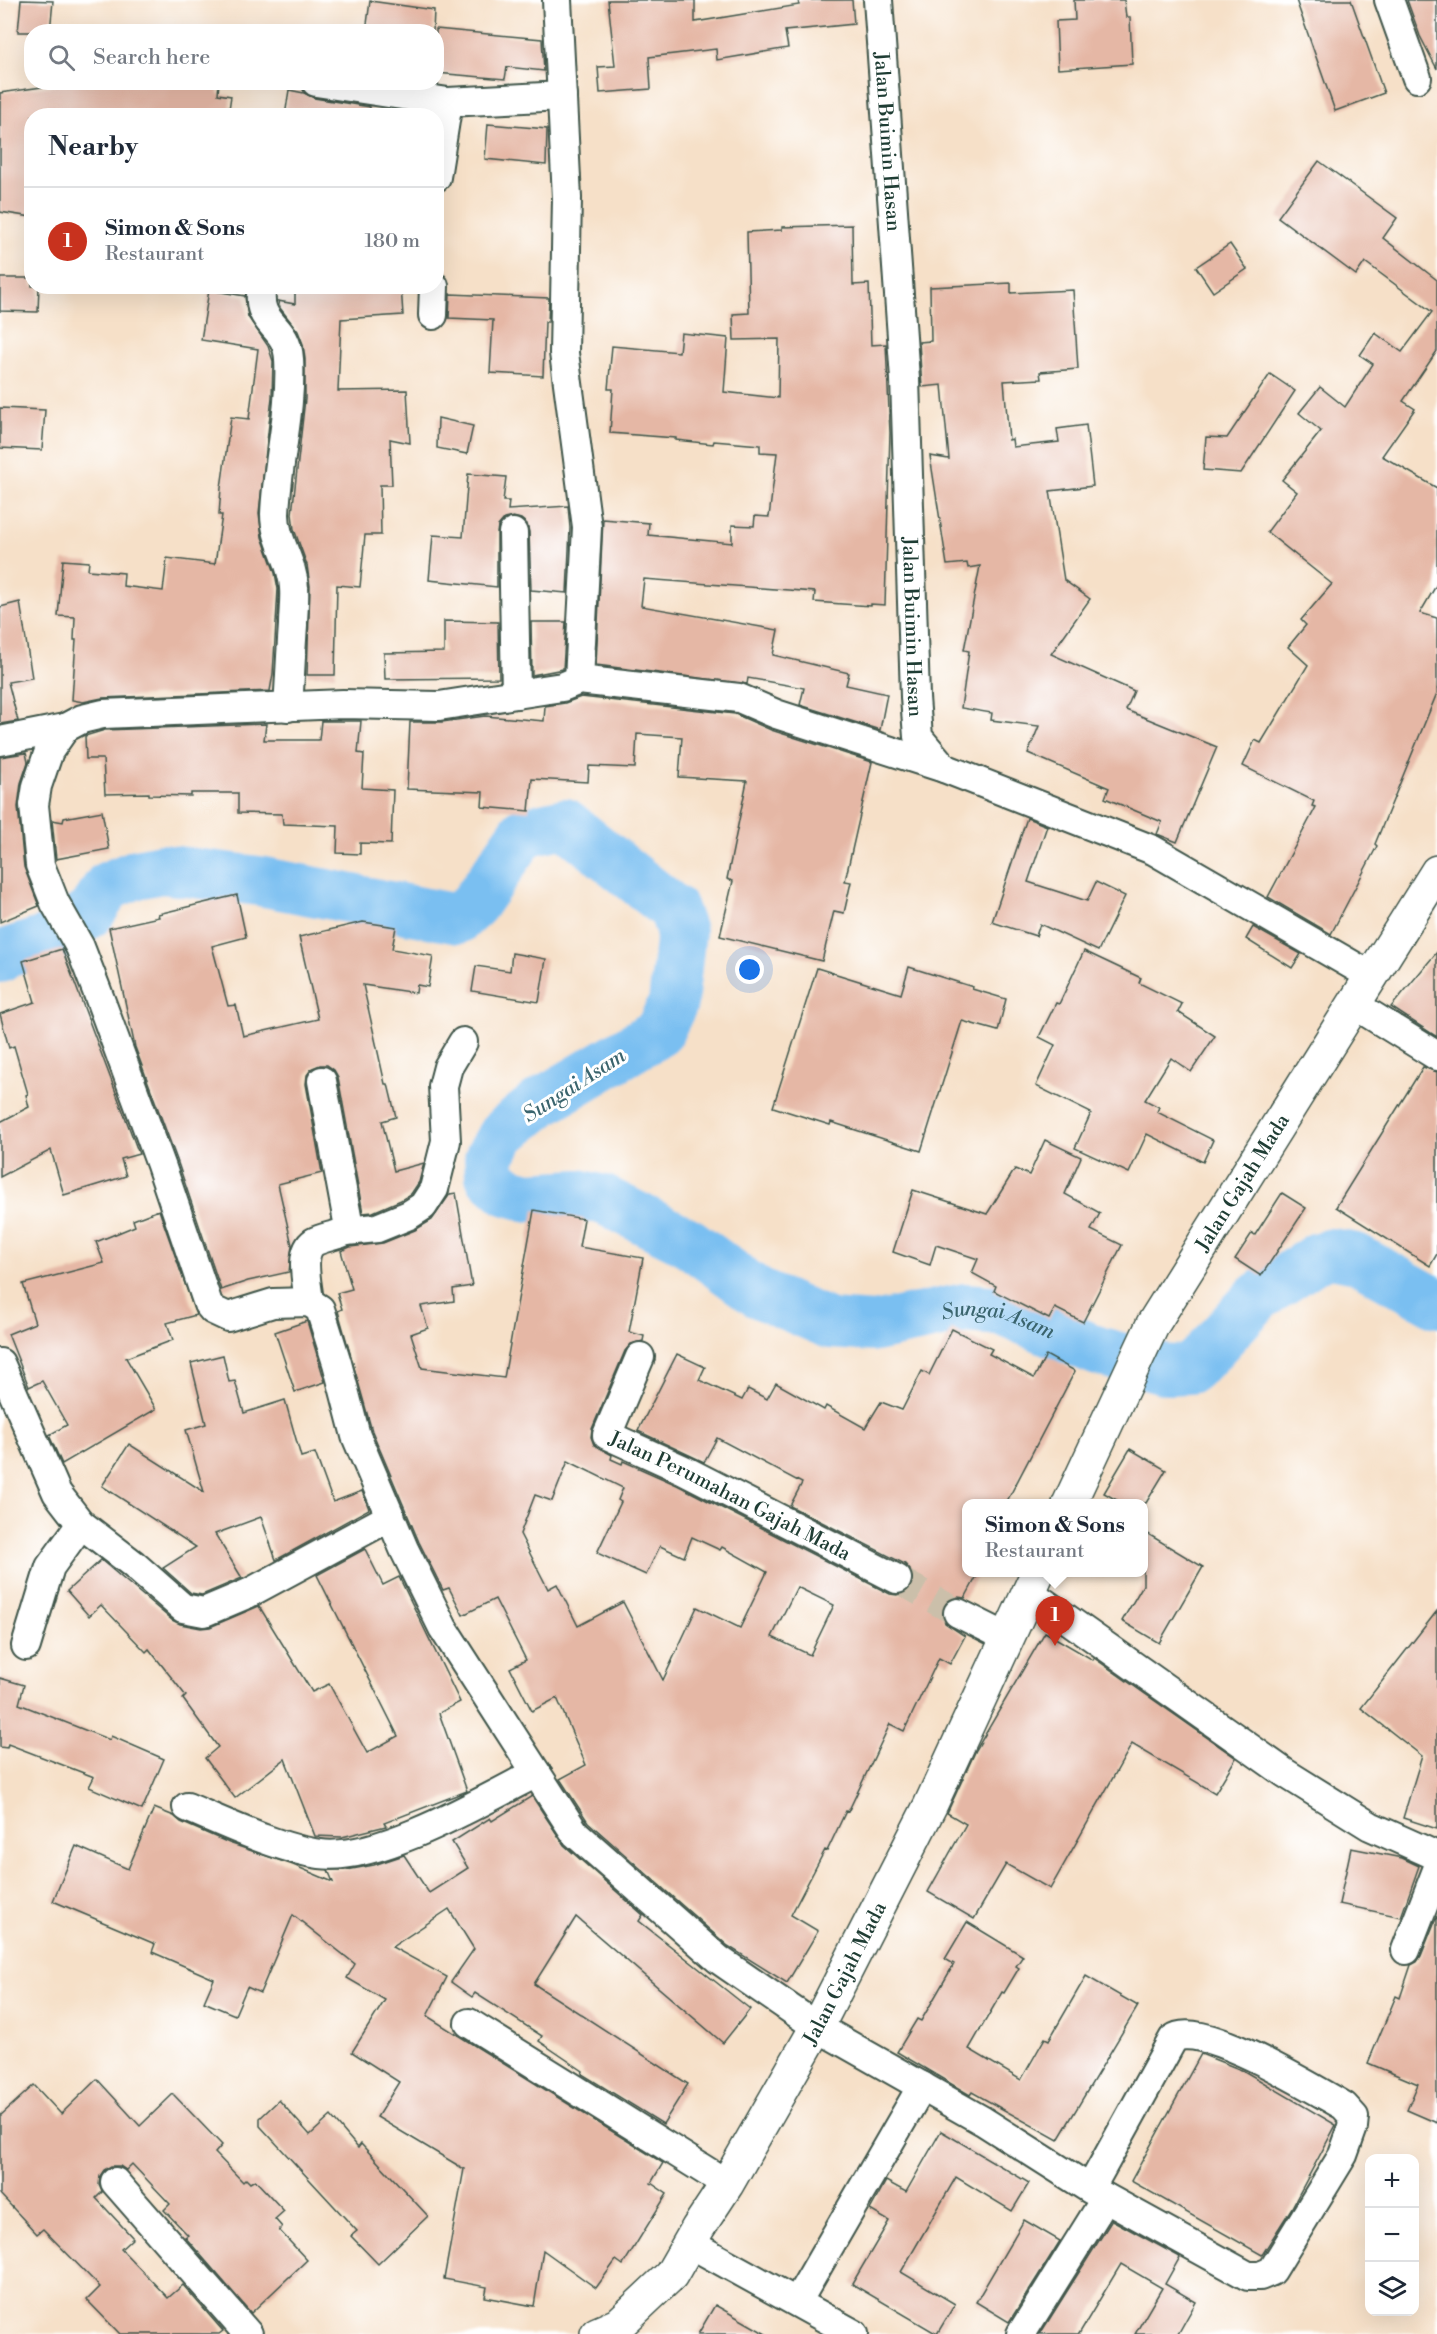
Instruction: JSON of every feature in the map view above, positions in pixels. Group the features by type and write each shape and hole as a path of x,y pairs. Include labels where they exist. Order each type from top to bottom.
{"main road":[{"name":"Jalan Gajah Mada","path":"1072,1499 1153,1324 1437,872"},
{"name":"Jalan Gajah Mada","path":"597,2334 618,2325 671,2275 728,2184 817,2027 930,1806 1034,1582"}],"street":[{"path":"557,0 567,198 564,353 587,527 579,680"},
{"name":"Jalan Buimin Hasan","path":"878,0 905,379 918,737 944,768 1153,850 1373,976"},
{"path":"1389,0 1417,78"},
{"path":"369,90 448,102 562,96"},
{"path":"444,127 448,102"},
{"path":"261,294 260,303 264,315 280,331 286,342 289,358 289,386 275,513 279,543 290,563 294,588 288,707"},
{"path":"433,315 434,294"},
{"path":"513,533 516,694"},
{"path":"0,741 65,728 82,719 103,714 343,704 439,706 562,687 579,680 739,698 776,714 944,768"},
{"path":"65,728 49,751 37,786 34,805 40,865 55,903 80,947 161,1165 208,1304 220,1315 228,1317 273,1303 309,1302 320,1309 356,1436 390,1517 443,1628 575,1833 717,1959 817,2027 983,2121 1098,2193 1248,2276 1260,2276 1272,2271 1343,2155 1354,2117 1344,2106 1234,2047 1194,2034 1177,2035 1098,2193 1021,2334"},
{"path":"1355,1005 1437,1056"},
{"path":"309,1302 305,1261 307,1251 314,1242 346,1231 377,1228 409,1215 423,1206 434,1188 446,1141 443,1086 448,1066 463,1042"},
{"path":"322,1081 348,1222 346,1231"},
{"name":"Jalan Perumahan Gajah Mada","path":"640,1357 606,1435 684,1470 897,1579"},
{"path":"0,1363 57,1493 81,1524 133,1564 183,1608 204,1612 283,1577 390,1517"},
{"path":"26,1646 50,1567 81,1524"},
{"path":"1034,1582 1285,1773 1370,1826 1437,1856"},
{"path":"958,1612 1008,1638"},
{"path":"187,1807 290,1846 319,1854 342,1856 392,1841 445,1820 536,1773"},
{"path":"1406,1950 1437,1870"},
{"path":"469,2023 728,2184"},
{"path":"797,2302 922,2086"},
{"path":"115,2182 248,2334"},
{"path":"689,2243 854,2334"}],"building":[{"path":"21,0 53,1 51,24 24,24 24,32 18,32"},
{"path":"608,0 695,0 695,22 799,5 798,0 852,0 854,24 785,31 788,48 717,60 716,49 649,57 651,89 600,93 598,67 615,66"},
{"path":"1074,0 1124,0 1126,17 1130,17 1132,64 1058,69 1056,21 1075,20"},
{"path":"1296,0 1351,0 1384,93 1335,111"},
{"path":"1407,0 1437,0 1437,69 1420,36"},
{"path":"370,1 434,10 433,24 367,24"},
{"path":"444,30 542,39 544,71 507,67 505,79 444,74"},
{"path":"24,90 218,90 218,94 231,96 229,108 24,108 24,216 0,212 0,93"},
{"path":"289,90 314,98 370,107 370,108 286,108"},
{"path":"488,124 547,129 546,165 485,159"},
{"path":"1319,161 1397,218 1383,238 1437,280 1437,351 1403,401 1415,409 1382,456 1437,488 1437,584 1420,613 1437,618 1437,693 1375,844 1377,846 1331,934 1268,897 1316,807 1312,806 1314,801 1243,766 1255,740 1261,743 1308,665 1288,647 1306,625 1301,620 1332,584 1267,532 1297,492 1282,480 1321,431 1299,413 1320,387 1345,407 1373,364 1360,355 1375,333 1402,352 1432,312 1365,262 1356,275 1278,217"},
{"path":"852,225 853,285 869,284 871,345 886,344 890,433 885,605 814,602 815,592 644,579 641,606 778,630 773,655 849,673 846,685 887,694 880,730 800,705 804,688 748,678 747,684 596,665 603,519 649,523 648,535 732,543 732,525 754,526 755,516 769,517 777,453 760,452 760,445 714,441 713,444 676,440 676,438 610,433 613,389 608,389 612,346 679,352 681,333 728,338 724,392 778,398 779,339 734,340 733,314 749,313 747,232 782,230 782,227"},
{"path":"1230,244 1247,269 1213,292 1196,267"},
{"path":"0,278 24,278 24,294 39,294 38,312 0,311"},
{"path":"1011,283 1011,293 1073,290 1078,369 1040,372 1041,379 1004,381 1009,440 1012,439 1013,447 1059,442 1057,429 1086,425 1093,486 1050,491 1064,580 1090,599 1051,654 1134,691 1126,710 1217,747 1177,842 1157,834 1162,822 1105,798 1109,788 1028,753 1039,726 991,720 992,713 961,708 969,651 964,650 980,566 968,568 967,563 947,565 930,456 949,459 942,385 922,387 919,342 931,341 930,287"},
{"path":"208,294 245,296 248,317 268,346 273,361 272,397 259,513 262,537 275,573 278,589 270,691 102,698 83,702 72,700 76,640 74,640 75,617 58,616 63,560 89,562 88,570 124,573 123,586 163,591 167,558 215,564 222,515 219,515 221,488 231,417 249,419 258,349 201,340"},
{"path":"295,294 402,294 403,315 341,319 338,391 407,390 410,443 390,439 392,485 380,485 381,535 365,535 360,587 337,585 335,675 307,675 310,586 307,565 294,529 292,514 305,399 305,359 298,331 280,308 278,301 295,304"},
{"path":"450,294 549,298 548,322 545,322 543,376 490,373 493,320 449,318"},
{"path":"1270,374 1295,391 1241,473 1203,470 1206,437 1227,438"},
{"path":"0,408 45,410 42,450 0,448"},
{"path":"438,418 473,426 467,454 437,448"},
{"path":"468,474 506,477 503,501 509,501 508,510 568,506 570,528 567,593 531,590 529,532 527,524 513,517 504,519 498,526 497,587 429,580 433,535 463,537"},
{"path":"20,602 32,678 8,682 18,721 0,724 0,607"},
{"path":"444,621 498,622 499,678 385,679 384,653 444,652"},
{"path":"531,622 566,622 563,669 532,675"},
{"path":"581,697 735,714 771,730 872,762 845,881 851,882 844,913 834,911 822,961 720,936 733,881 727,879 747,781 679,777 682,737 637,734 635,768 589,766 588,782 532,779 529,811 482,807 483,792 407,789 410,722 442,722 485,716 544,721 545,706 565,703"},
{"path":"321,721 361,721 358,753 364,754 362,788 393,790 391,844 360,843 360,854 337,853 338,826 283,824 282,814 238,813 238,793 191,793 191,796 149,795 149,793 105,794 103,759 86,759 85,736 105,730 266,724 264,740 319,740"},
{"path":"26,753 28,762 21,783 18,807 24,867 39,906 0,922 0,757"},
{"path":"102,811 109,849 56,859 52,820 63,822 64,818"},
{"path":"1027,818 1047,826 1028,882 1087,901 1096,882 1125,896 1098,951 1040,924 1036,936 992,922"},
{"path":"237,895 246,937 212,946 228,1006 236,1005 243,1036 318,1019 299,937 363,922 396,927 392,949 433,956 428,987 417,985 416,993 363,985 385,1084 388,1084 396,1117 382,1121 394,1171 424,1163 419,1182 411,1194 401,1200 373,1212 363,1213 338,1077 327,1065 312,1068 307,1075 306,1084 322,1173 278,1184 292,1245 289,1272 221,1290 177,1160 135,1047 109,928 159,917 158,914"},
{"path":"1253,927 1301,954 1292,968 1246,939"},
{"path":"62,949 139,1154 121,1159 126,1176 64,1195 51,1150 0,1177 0,1122 29,1107 26,1095 28,1094 14,1046 9,1048 0,1014 35,1002 23,961"},
{"path":"1084,951 1141,978 1139,983 1182,1004 1178,1012 1215,1036 1191,1072 1171,1058 1145,1100 1159,1107 1157,1112 1213,1140 1203,1162 1147,1134 1129,1173 1075,1148 1091,1113 1036,1086 1055,1045 1039,1037 1056,1003 1059,1004"},
{"path":"1437,952 1437,1037 1391,1007"},
{"path":"512,953 546,959 539,1002 472,991 476,966 510,971"},
{"path":"909,967 1006,999 998,1031 962,1021 921,1151 831,1122 830,1125 773,1107 817,968 901,994"},
{"path":"1423,1067 1437,1072 1437,1254 1430,1266 1336,1207"},
{"path":"1045,1140 1081,1157 1065,1194 1100,1213 1091,1230 1122,1245 1083,1322 1055,1308 1049,1319 994,1291 996,1286 972,1273 978,1259 936,1245 930,1265 893,1252 913,1190 987,1214 1015,1169 1029,1175"},
{"path":"456,1193 472,1286 453,1289 454,1301 421,1306 428,1328 411,1334 422,1368 504,1378 534,1210 584,1219 579,1247 643,1258 629,1332 644,1336 643,1341 631,1344 625,1351 592,1429 591,1437 594,1445 612,1455 611,1459 622,1464 623,1461 677,1485 890,1594 905,1593 911,1587 913,1578 910,1570 905,1564 790,1506 802,1483 717,1438 704,1462 638,1431 677,1354 705,1367 699,1380 742,1400 748,1389 767,1399 776,1383 824,1410 826,1406 865,1428 881,1402 902,1410 922,1371 929,1375 952,1329 992,1349 989,1354 1034,1378 1046,1355 1075,1371 1008,1499 962,1499 962,1577 976,1577 965,1598 949,1599 942,1613 945,1623 965,1636 950,1664 939,1658 904,1731 890,1724 848,1812 846,1811 827,1851 825,1850 791,1915 818,1931 787,1983 728,1946 588,1822 560,1779 586,1765 557,1698 532,1711 510,1668 526,1660 495,1599 463,1615 449,1588 443,1590 419,1542 372,1431 338,1311 342,1309 337,1293 352,1289 341,1251 350,1247 383,1243 415,1230 432,1220 450,1194","holes":["568,1461 623,1488 618,1500 621,1502 597,1553 646,1575 660,1546 684,1557 692,1537 720,1550 722,1547 767,1572 740,1628 697,1607 663,1680 623,1602 578,1626 557,1584 548,1589 520,1534 535,1495 552,1501","797,1587 834,1605 810,1655 772,1637"]},
{"path":"1282,1193 1306,1208 1261,1276 1235,1259 1252,1233 1255,1235"},
{"path":"159,1210 196,1315 167,1323 173,1340 126,1358 156,1409 62,1464 49,1435 67,1425 42,1381 29,1387 8,1334 35,1323 23,1284 104,1263 96,1242 135,1226 133,1220"},
{"path":"307,1321 325,1382 295,1392 275,1332"},
{"path":"223,1355 229,1382 235,1381 244,1413 285,1400 301,1457 315,1453 333,1502 362,1491 369,1509 276,1560 261,1517 215,1534 242,1578 202,1595 191,1593 163,1568 196,1547 102,1486 129,1444 204,1492 186,1430 206,1424 191,1363"},
{"path":"1130,1449 1166,1470 1148,1500 1115,1499 1104,1493"},
{"path":"1148,1534 1203,1567 1159,1643 1122,1621 1143,1585 1143,1577 1148,1577"},
{"path":"365,1549 383,1585 399,1577 460,1702 439,1713 467,1791 384,1823 386,1826 342,1837 315,1836 285,1759 235,1798 205,1758 218,1747 183,1699 186,1696 149,1649 146,1652 101,1605 89,1616 67,1591 101,1560 172,1620 180,1624 201,1628 210,1627 259,1606 312,1692 329,1684 367,1753 398,1736 317,1575"},
{"path":"1437,1611 1437,1829 1403,1818 1422,1756 1361,1708"},
{"path":"1045,1632 1093,1660 1094,1658 1236,1758 1215,1793 1132,1744 1050,1889 1006,1864 974,1919 928,1892 966,1824 947,1813 976,1750"},
{"path":"0,1678 24,1685 19,1704 110,1740 111,1736 164,1759 142,1810 89,1787 94,1777 8,1744 7,1748 0,1747"},
{"path":"532,1796 564,1845 643,1915 639,1921 750,2009 723,2043 576,1917 534,1984 688,2084 663,2124 582,2074 583,2071 539,2041 542,2036 475,1993 472,1997 451,1982 474,1949 449,1909 392,1947 447,1977 427,2016 663,2163 651,2183 667,2194 623,2265 616,2260 596,2288 543,2250 534,2306 485,2297 487,2287 444,2279 464,2169 377,2117 399,2082 352,2052 385,2000 347,1978 355,1964 293,1915 260,1993 247,1987 235,2015 204,2002 214,1979 152,1952 155,1944 53,1901 76,1846 128,1869 154,1808 229,1843 293,1865 333,1882 328,1870 347,1870 374,1865 404,1855 429,1893 468,1868 452,1842 490,1818 492,1821"},
{"path":"1351,1848 1402,1858 1419,1866 1401,1917 1339,1904"},
{"path":"1437,1916 1437,2123 1407,2110 1418,2084 1368,2063 1396,1996 1400,1998 1411,1965 1421,1956"},
{"path":"967,1922 1023,1956 1016,1966 1019,1968 1004,1993 1002,1992 969,2049 1021,2080 1045,2038 1049,2040 1086,1976 1138,2006 1058,2140 972,2092 970,2095 897,2052 917,2019 921,2021 954,1964 945,1959"},
{"path":"1201,2054 1244,2071 1336,2125 1291,2209 1262,2255 1131,2181"},
{"path":"97,2079 140,2126 173,2094 222,2145 215,2153 243,2182 246,2179 250,2183 255,2180 284,2211 275,2219 282,2227 279,2230 307,2260 251,2313 185,2237 188,2235 164,2210 170,2204 132,2164 126,2170 120,2166 111,2166 100,2176 99,2185 102,2192 96,2198 133,2238 121,2249 168,2298 183,2285 223,2331 219,2334 120,2334 87,2300 100,2287 43,2229 37,2234 0,2194 0,2116 34,2085 61,2114"},
{"path":"279,2100 310,2135 331,2116 358,2148 361,2144 428,2216 378,2264 351,2236 357,2231 260,2126 260,2118"},
{"path":"941,2131 1029,2183 1012,2211 956,2177 901,2272 955,2304 937,2334 852,2284 889,2221 870,2210 886,2181 906,2192"},
{"path":"1024,2220 1060,2241 1009,2322 976,2302"},
{"path":"1112,2220 1180,2257 1165,2284 1196,2302 1178,2334 1135,2334 1162,2288 1121,2264 1079,2334 1040,2334"},
{"path":"715,2305 766,2334 698,2334"}],"waterway":[{"name":"Sungai Asam","path":"0,958 4,954 53,938 91,912 108,886 137,874 161,869 259,881 458,919 474,904 524,832 565,823 673,909 681,932 673,1003 659,1032 540,1103 503,1133 489,1158 490,1176 507,1191 528,1197 579,1194 604,1200 688,1242 758,1293 830,1324 875,1327 965,1308 1002,1311 1098,1351 1167,1370 1190,1369 1258,1297 1318,1257 1332,1253 1356,1258 1437,1303"}],"tunnel":[{"path":"897,1579 958,1613"}],"place":[{"name":"Simon & Sons","path":"1055,1646"}]}
